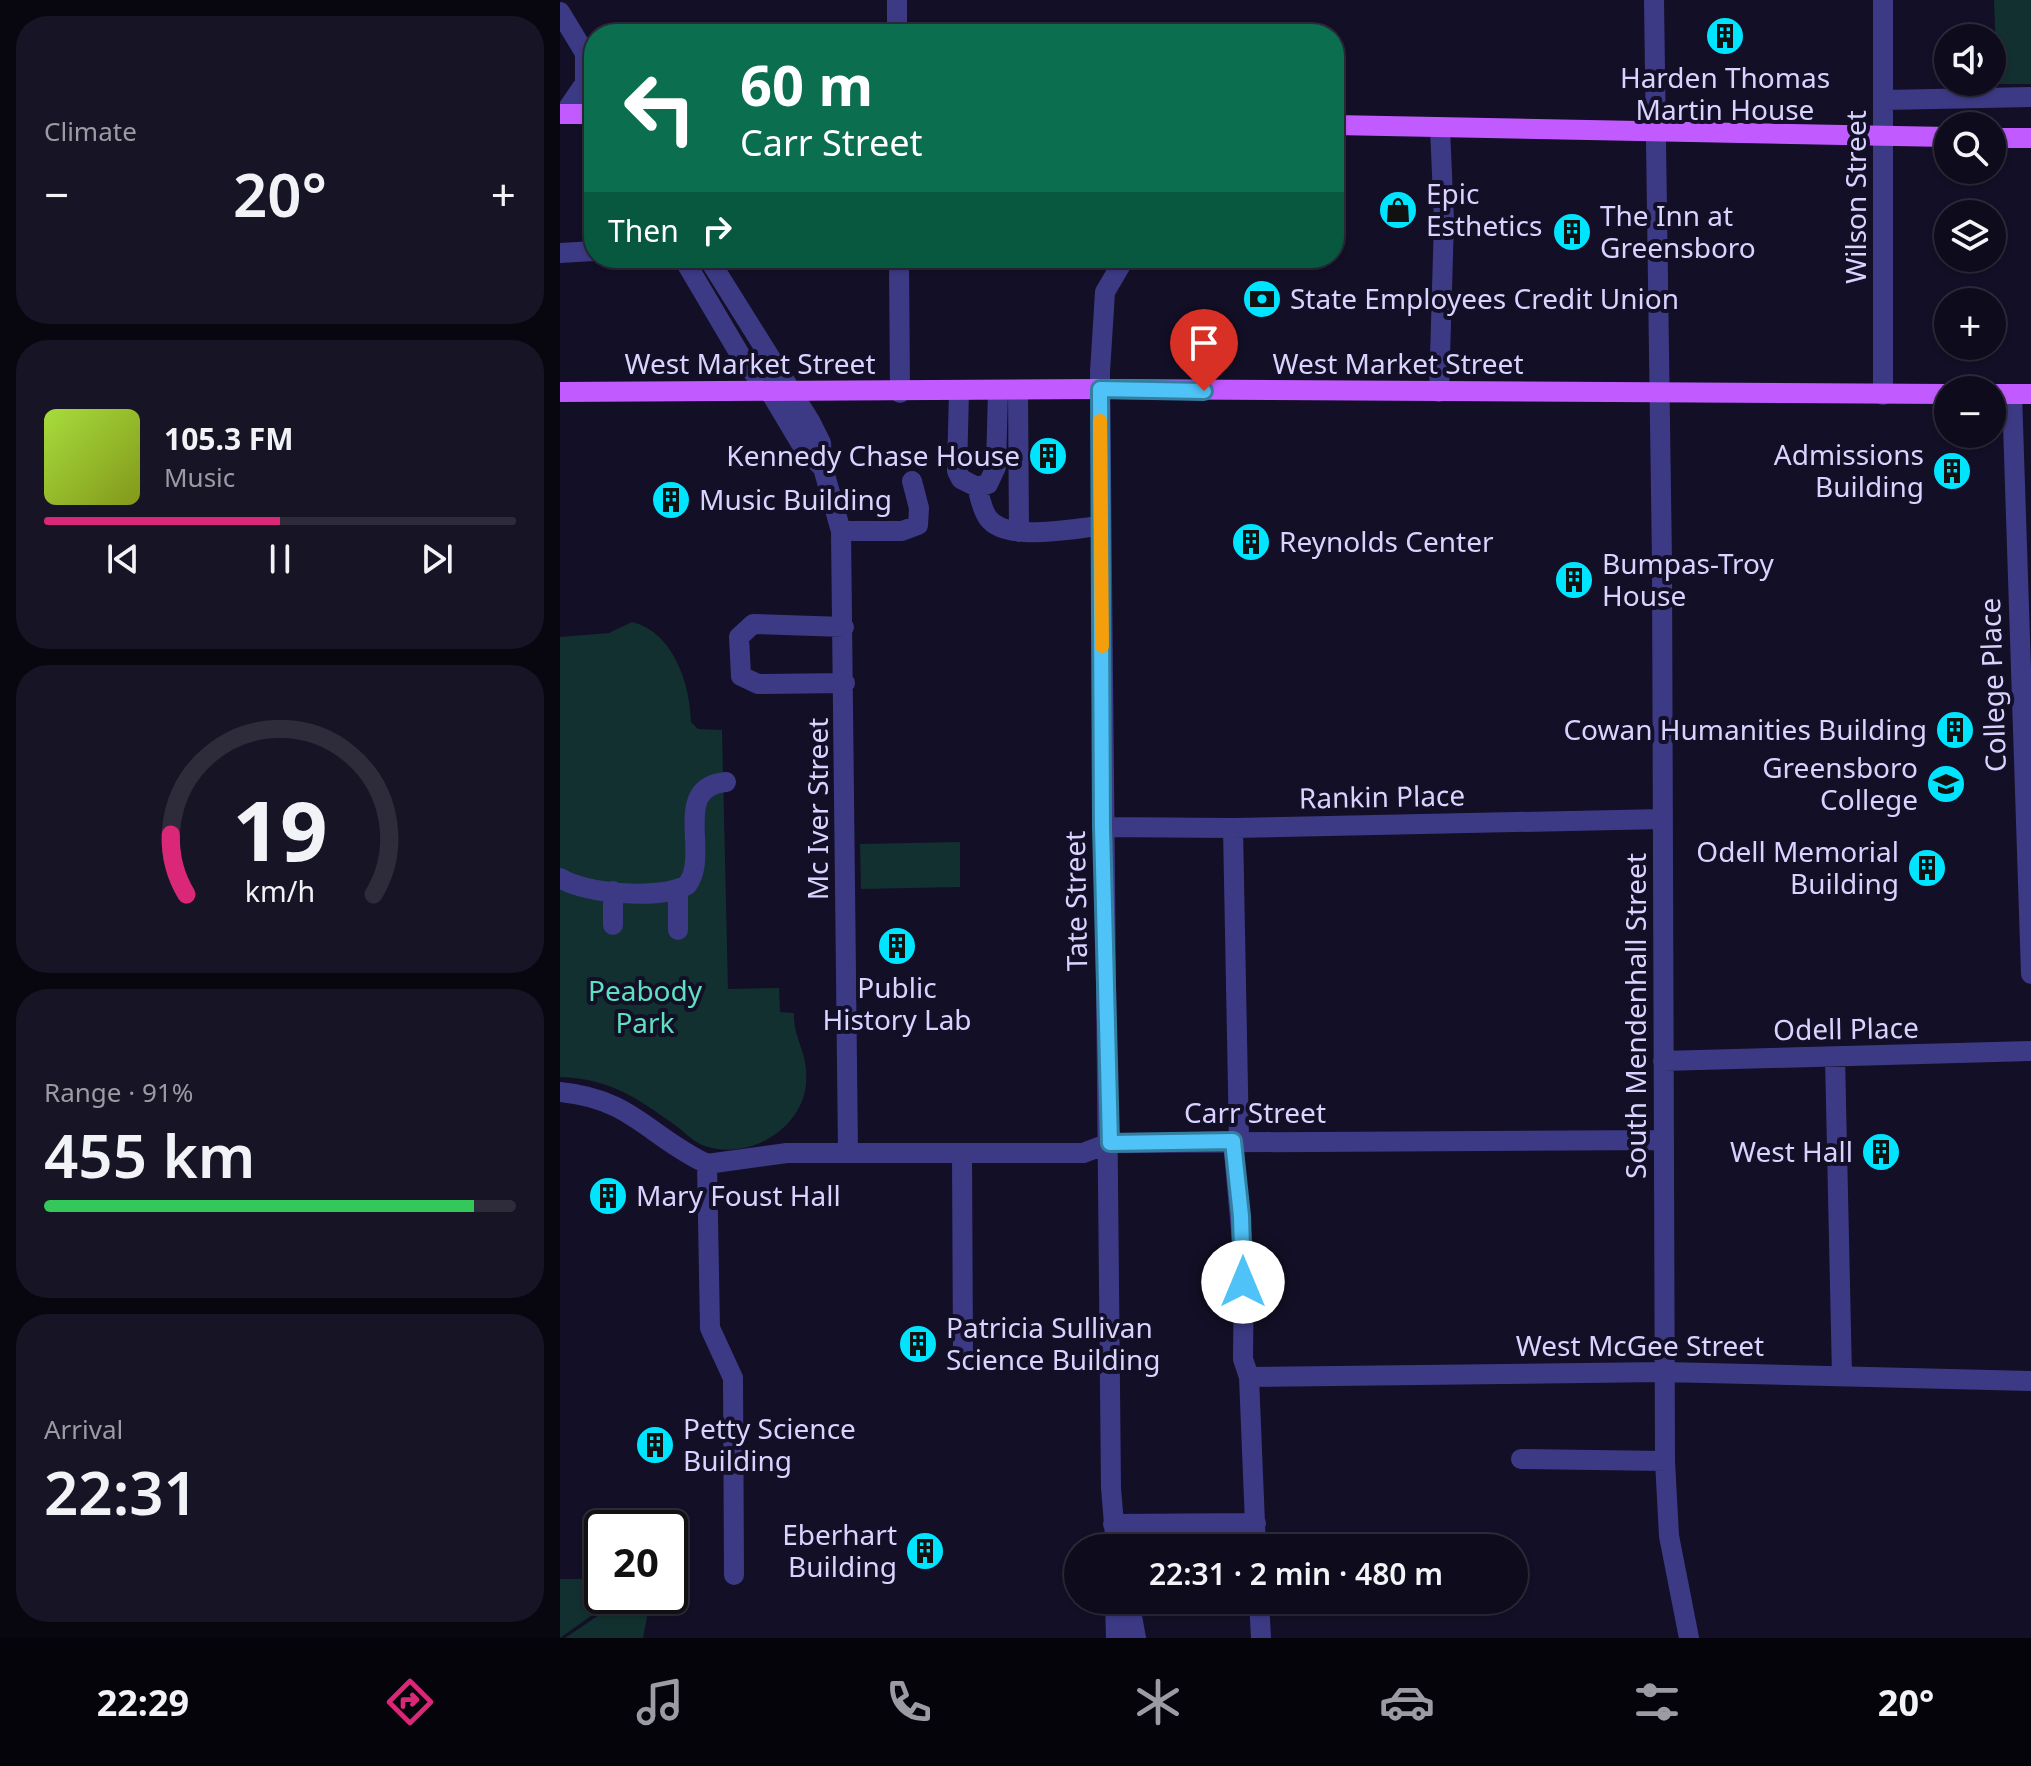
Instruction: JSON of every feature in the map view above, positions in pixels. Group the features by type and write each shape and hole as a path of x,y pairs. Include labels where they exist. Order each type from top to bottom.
{"main road":[{"path":"562,114 584,114"},
{"path":"1344,125 1934,137"},
{"path":"2006,138 2031,138"},
{"name":"West Market Street","path":"560,392 900,393 1100,389 1934,394"}],"street":[{"path":"897,0 897,24"},
{"name":"South Mendenhall Street","path":"1654,0 1653,133 1660,392 1665,1461 1669,1536 1689,1638"},
{"name":"Wilson Street","path":"1883,0 1883,395"},
{"path":"560,12 584,53"},
{"path":"562,114 584,84"},
{"path":"1884,100 2031,97"},
{"path":"1439,392 1444,220 1440,128"},
{"path":"560,253 584,252"},
{"name":"Mc Iver Street","path":"689,268 745,363 770,392 804,449 823,468"},
{"name":"Mc Iver Street","path":"714,268 821,443 823,468 841,531 848,1153"},
{"path":"899,268 900,393"},
{"name":"Tate Street","path":"1114,1534 1110,1143 1102,827 1100,389 1102,308 1105,292 1119,268"},
{"path":"702,290 720,277"},
{"path":"959,392 957,471 961,479 977,487 988,484 996,467 1008,391"},
{"path":"1008,391 1019,532"},
{"name":"College Place","path":"2012,394 2031,974"},
{"path":"841,531 902,531 918,525 919,508 912,481"},
{"path":"977,487 987,517 997,526 1019,532 1101,526"},
{"path":"844,627 753,624 739,637 738,670 741,676 758,684 845,683"},
{"path":"560,878 583,888 613,891 657,893 678,890 687,885 695,873 696,802 707,787 726,782"},
{"name":"Rankin Place","path":"1102,827 1233,828 1663,819"},
{"path":"1233,828 1236,1141 1244,1264 1243,1359 1249,1377 1256,1534"},
{"path":"678,890 678,930"},
{"path":"613,891 613,925"},
{"name":"Odell Place","path":"1663,1061 2031,1051"},
{"path":"1835,1057 1842,1226 1842,1376"},
{"path":"560,1092 592,1095 610,1102 707,1164 710,1328 733,1378 734,1575"},
{"name":"Carr Street","path":"707,1164 787,1153 1083,1153 1110,1143 1664,1140"},
{"path":"962,1153 963,1355"},
{"name":"West McGee Street","path":"1249,1377 1664,1372 2031,1381"},
{"path":"1521,1459 1665,1461"},
{"path":"1113,1524 1256,1523"},
{"path":"1115,1614 1116,1638"},
{"path":"1132,1614 1136,1638"},
{"path":"1260,1614 1261,1638"}],"green space":[{"path":"1994,0 2031,0 2031,84 2006,84 2006,24 1995,24"},
{"name":"Peabody Park","path":"632,622 658,636 676,661 687,691 691,722 698,729 722,730 728,989 779,988 780,1012 794,1013 805,1063 806,1084 795,1115 770,1138 739,1149 701,1145 622,1091 594,1081 560,1077 560,637 609,633"},
{"path":"960,842 960,887 861,889 860,844"},
{"path":"560,1579 584,1579 584,1614 594,1614 560,1638"},
{"path":"600,1614 648,1614 643,1638 565,1638"}],"slow traffic":[{"path":"1100,421 1102,646"}],"place":[{"name":"Harden Thomas Martin House","path":"1725,36"},
{"name":"Epic Esthetics","path":"1398,210"},
{"name":"The Inn at Greensboro","path":"1572,232"},
{"name":"State Employees Credit Union","path":"1262,299"},
{"name":"Kennedy Chase House","path":"1048,456"},
{"name":"Admissions Building","path":"1952,471"},
{"name":"Music Building","path":"671,500"},
{"name":"Reynolds Center","path":"1251,542"},
{"name":"Bumpas-Troy House","path":"1574,580"},
{"name":"Cowan Humanities Building","path":"1955,730"},
{"name":"Greensboro College","path":"1946,784"},
{"name":"Odell Memorial Building","path":"1927,868"},
{"name":"Public History Lab","path":"897,946"},
{"name":"West Hall","path":"1881,1152"},
{"name":"Mary Foust Hall","path":"608,1196"},
{"name":"Patricia Sullivan Science Building","path":"918,1344"},
{"name":"Petty Science Building","path":"655,1445"},
{"name":"Eberhart Building","path":"925,1551"}],"route":[{"path":"1204,391 1100,389 1102,827 1110,1143 1233,1141 1241,1216 1243,1282"}]}
